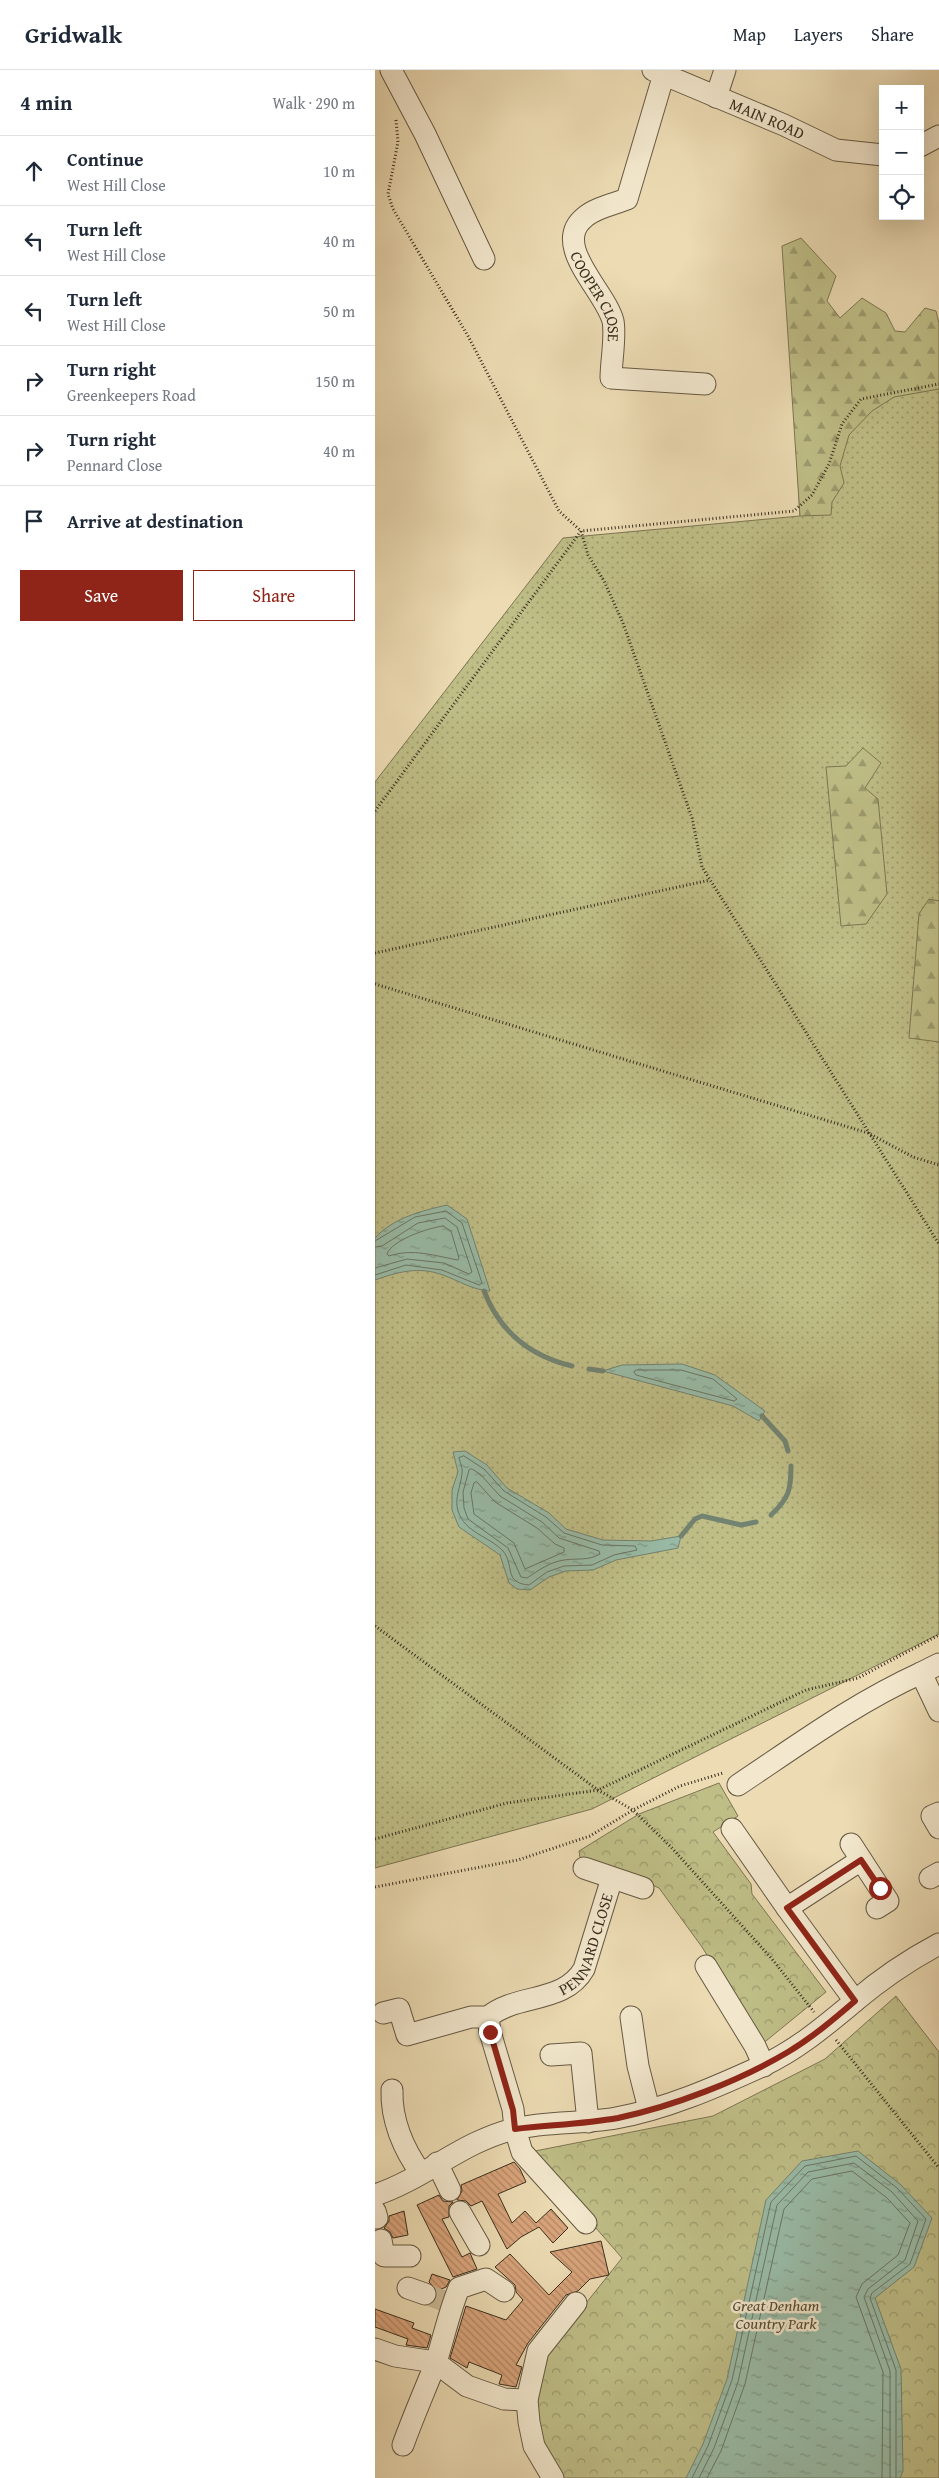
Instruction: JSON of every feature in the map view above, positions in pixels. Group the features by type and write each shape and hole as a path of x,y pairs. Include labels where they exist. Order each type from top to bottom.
{"street":[{"path":"391,70 425,134 484,259"},
{"path":"716,97 725,70"},
{"name":"MAIN ROAD","path":"659,72 784,125 836,150 879,155"},
{"name":"COOPER CLOSE","path":"659,72 627,199 585,216 574,230 573,250 607,306 613,322 611,378 705,384"},
{"path":"924,144 939,136"},
{"path":"738,1785 845,1712 881,1692 930,1669 939,1711"},
{"path":"939,1813 932,1816 939,1828"},
{"path":"732,1829 764,1877 855,2001"},
{"path":"787,1908 856,1852 879,1898"},
{"name":"PENNARD CLOSE","path":"584,1868 643,1888"},
{"name":"PENNARD CLOSE","path":"383,2013 399,2009 407,2035 471,2017 488,2017 498,2009 565,1989 578,1980 584,1969 612,1878"},
{"path":"375,2195 398,2188 468,2146 515,2129 588,2122 649,2109 702,2091 764,2066 825,2027 855,2001 911,1959 939,1944"},
{"path":"706,1966 755,2046 764,2066"},
{"path":"488,2017 490,2032 513,2110 515,2129 522,2152 586,2223"},
{"path":"631,2017 638,2066 649,2109"},
{"path":"551,2055 581,2052 588,2122"},
{"path":"392,2090 391,2109 398,2129 429,2168 450,2190"},
{"path":"459,2212 479,2245"},
{"path":"381,2240 384,2256 410,2256"},
{"path":"403,2445 435,2362 432,2297 486,2279 504,2291"},
{"path":"553,2478 535,2446 529,2422 527,2400 531,2374 538,2351 576,2303"},
{"path":"375,2349 395,2356 435,2362 467,2386 505,2399 527,2400"}],"path":[{"path":"395,117 398,142 388,194 393,209 468,336 559,511 581,531 587,555 604,581 623,623 692,818 702,867 939,1244"},
{"path":"375,811 581,531 794,511 813,495 829,464 842,424 861,399 939,384"},
{"path":"375,952 710,880"},
{"path":"375,984 868,1133 913,1157 939,1165"},
{"path":"375,1626 598,1790 633,1810 671,1847 772,1958 939,2168"},
{"path":"375,1839 507,1803 598,1790 806,1690 858,1678 939,1635"},
{"path":"375,1887 518,1860 590,1836 633,1810"}],"green space":[{"path":"801,238 836,276 827,301 840,318 862,298 886,313 895,331 905,332 925,308 936,311 939,323 939,389 894,397 872,411 849,435 840,466 844,483 832,502 831,515 800,516 782,246"},
{"path":"792,372 939,382 939,1634 592,1809 375,1868 375,782 563,538 800,516"},
{"path":"863,748 881,763 865,788 878,799 887,894 866,924 841,926 826,767 846,766"},
{"path":"929,899 939,901 939,1042 909,1038 919,914"},
{"path":"719,1783 738,1816 713,1832 751,1884 752,1894 826,1992 761,2045 702,1947 659,1888 580,1858 579,1851 639,1814"},
{"name":"Great Denham Country Park","path":"896,1996 939,2052 939,2478 559,2478 539,2430 537,2390 548,2351 622,2258 530,2152 713,2116 825,2059"}],"water":[{"path":"447,1205 467,1219 490,1291 466,1285 434,1272 425,1271 408,1271 375,1280 375,1238 399,1220"},
{"path":"682,1364 715,1375 765,1411 759,1421 733,1406 603,1371 622,1365"},
{"path":"465,1451 487,1465 507,1488 549,1513 566,1529 603,1540 651,1541 681,1536 678,1548 616,1560 593,1570 566,1571 549,1577 530,1590 517,1589 509,1583 500,1555 459,1527 452,1510 452,1490 458,1472 453,1452"},
{"path":"858,2151 900,2184 932,2218 914,2267 875,2298 901,2369 903,2471 900,2478 686,2478 703,2444 727,2379 766,2200 802,2161"}],"building":[{"path":"514,2162 520,2169 526,2182 498,2194 512,2223 525,2211 536,2223 551,2209 568,2228 553,2243 539,2227 521,2237 507,2249 482,2201 471,2206 466,2201 457,2200 462,2191 461,2185"},
{"path":"439,2195 443,2201 453,2202 449,2206 449,2217 442,2219 462,2257 470,2253 477,2269 453,2277 417,2205"},
{"path":"404,2211 408,2235 393,2238 390,2232 384,2228 389,2221 389,2216"},
{"path":"601,2241 609,2275 590,2279 578,2291 566,2295 528,2343 516,2365 522,2367 516,2387 499,2384 502,2375 469,2362 467,2368 450,2358 466,2306 506,2320 523,2300 516,2292 515,2285 495,2267 510,2254 549,2295 572,2272 550,2252"},
{"path":"432,2274 450,2280 446,2287 437,2291 429,2282"},
{"path":"375,2309 414,2323 412,2328 431,2335 427,2348 406,2345 408,2339 375,2327"}],"waterway":[{"path":"484,1291 499,1319 518,1340 543,1356 572,1366"},
{"path":"589,1369 603,1371"},
{"path":"762,1416 785,1441 788,1451"},
{"path":"771,1515 782,1504 788,1493 791,1466"},
{"path":"681,1536 695,1519 702,1516 741,1525 756,1522"}],"tunnel":[{"path":"425,2294 444,2301"}],"route":[{"path":"490,2032 513,2110 515,2129 618,2118 702,2091 764,2066 790,2051 825,2027 855,2001 787,1908 861,1860 880,1888"}]}
